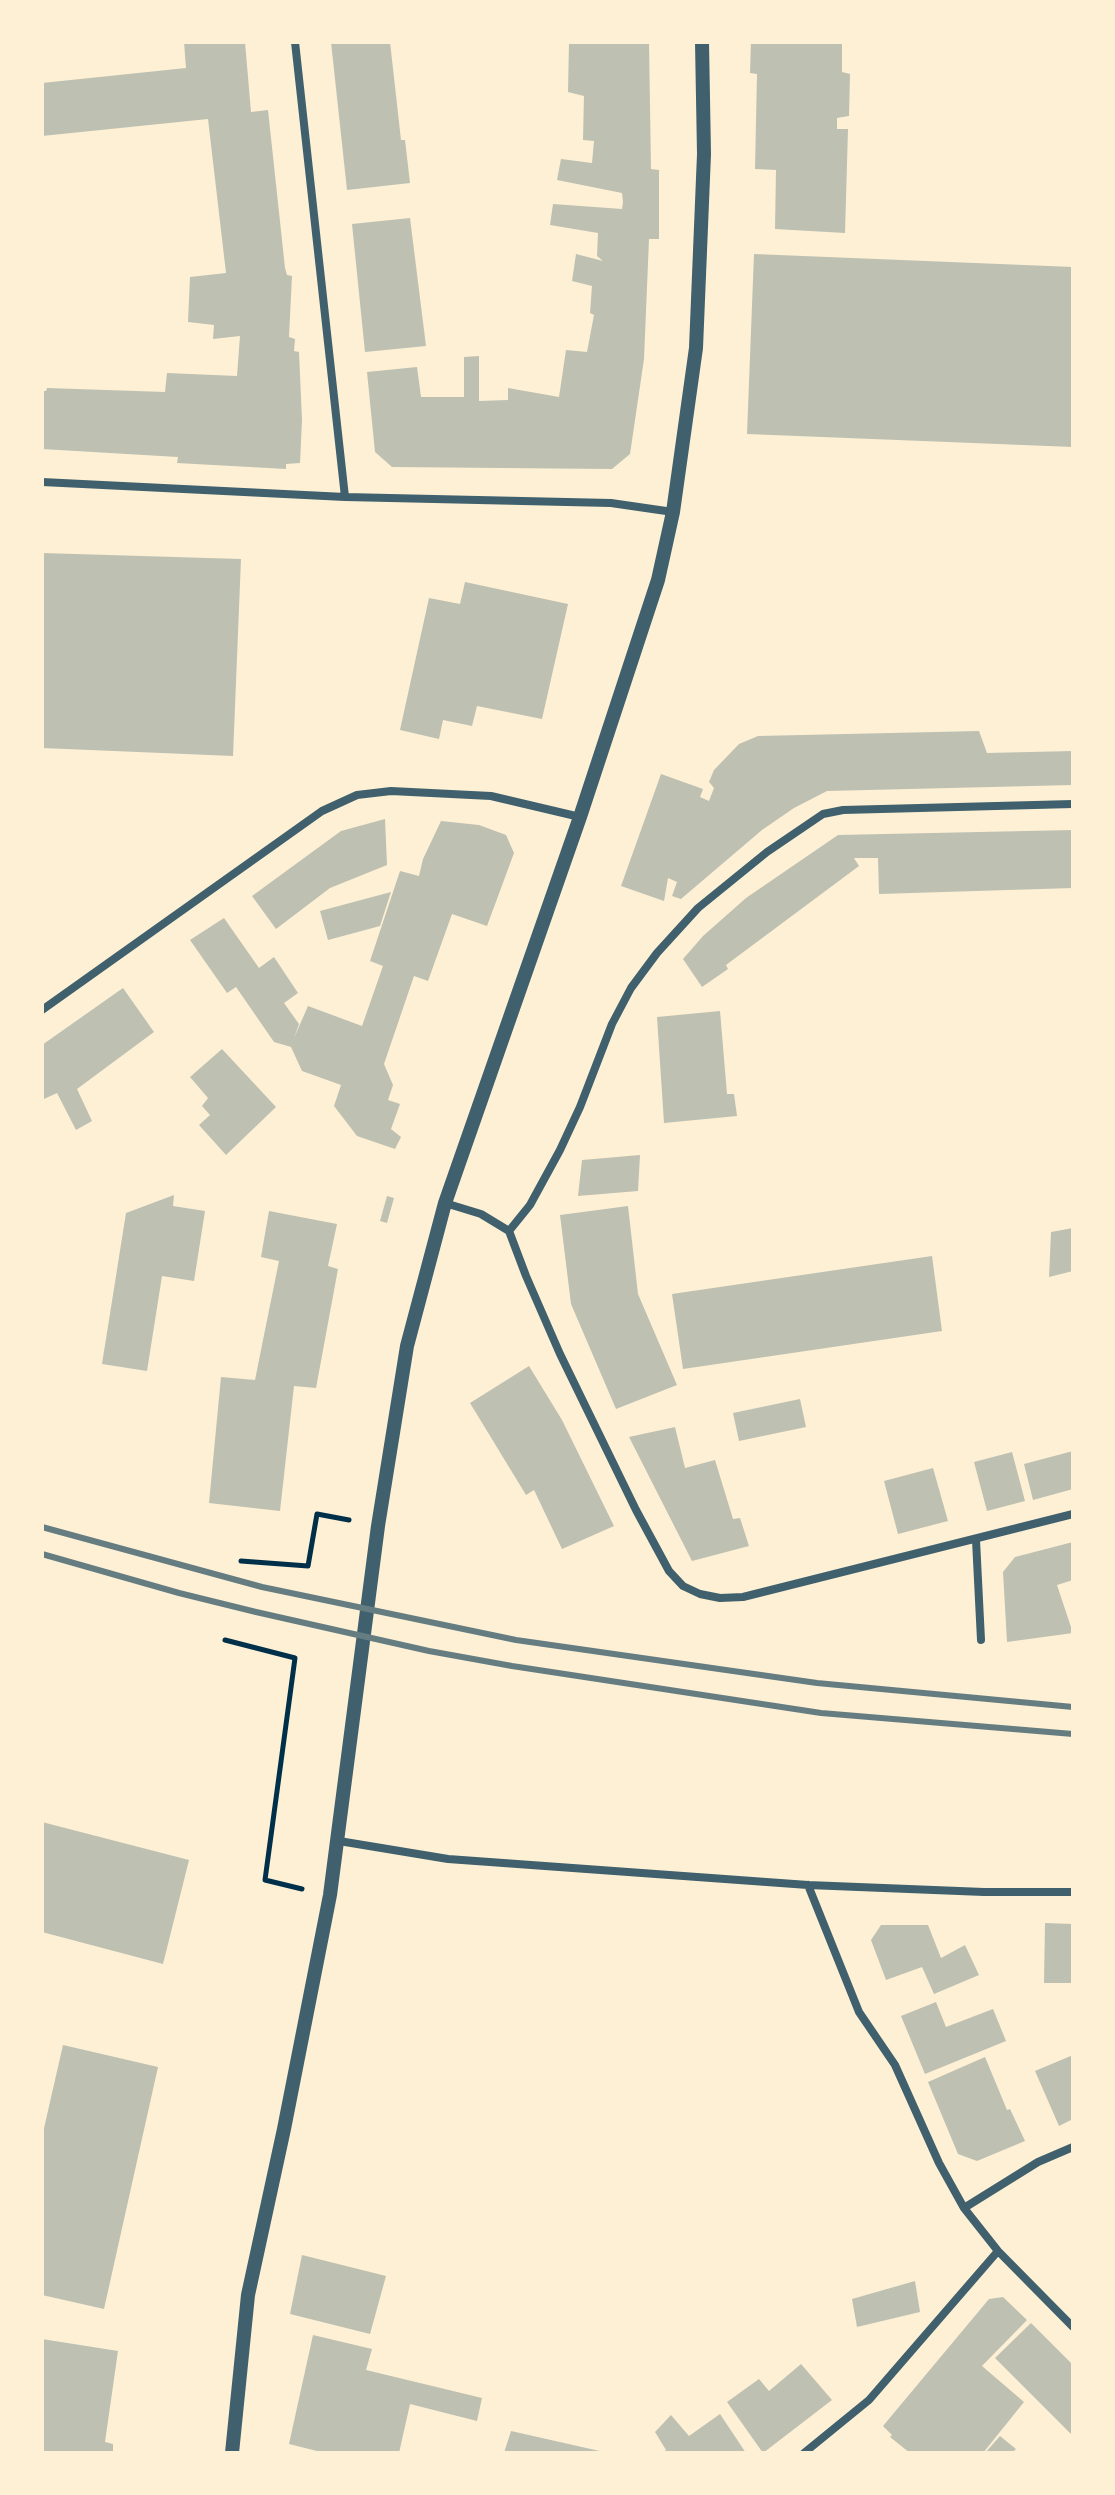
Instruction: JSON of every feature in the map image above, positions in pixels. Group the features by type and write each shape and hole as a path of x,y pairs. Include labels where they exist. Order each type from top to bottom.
{"street":[{"path":"295,42 345,497"},
{"path":"232,2453 248,2295 284,2129 339,1841 378,1526 407,1346 445,1203 580,817 658,580 673,512 696,348 703,169 702,42"},
{"path":"42,482 345,497 611,503 673,512"},
{"path":"42,1010 322,811 357,795 391,791 491,796 580,817"},
{"path":"509,1231 530,1205 560,1150 612,1024 631,988 657,953 698,908 767,852 823,814 843,810 1073,804"},
{"path":"445,1203 481,1214 509,1231 560,1354 636,1510 669,1571 683,1586 720,1598 743,1597 1073,1514"},
{"path":"976,1540 981,1640"},
{"path":"339,1841 448,1859 808,1885 1073,1892"},
{"path":"808,1885 859,2012 895,2065 939,2163 964,2208 998,2251 1073,2327"},
{"path":"964,2208 1038,2162 1073,2147"},
{"path":"804,2453 869,2400 998,2251"}],"path":[{"path":"241,1561 308,1566 317,1514"},
{"path":"225,1640 295,1658 265,1880 330,1895"}],"building":[{"path":"184,42 245,42 251,112 268,110 285,268 287,275 292,276 289,337 295,339 294,351 299,352 300,463 286,464 286,469 177,463 178,457 42,449 42,391 47,388 165,392 167,373 237,376 240,336 213,339 214,325 188,322 190,277 226,273 208,119 42,136 42,83 186,68"},
{"path":"331,42 390,42 401,140 405,140 410,183 347,190"},
{"path":"569,42 649,42 651,169 659,170 659,239 649,239 644,359 630,454 612,469 392,467 375,452 367,372 417,367 421,397 464,397 464,357 479,356 479,401 508,400 508,388 559,397 566,350 587,352 594,315 590,313 592,286 572,281 576,254 603,261 597,256 598,233 550,225 553,204 622,209 623,202 622,193 557,180 561,159 592,163 594,141 583,140 584,96 568,92"},
{"path":"751,42 842,42 842,72 850,74 849,116 837,118 837,129 848,129 845,233 775,229 776,170 755,169 757,74 750,73"},
{"path":"410,218 426,346 365,352 352,224"},
{"path":"754,254 1073,267 1073,447 747,434"},
{"path":"42,553 241,559 233,756 42,748"},
{"path":"465,582 568,604 542,719 477,706 472,726 443,720 439,739 400,730 429,598 460,604"},
{"path":"979,731 987,753 1073,751 1073,785 827,791 794,808 762,830 681,899 672,896 677,882 668,878 664,901 621,886 661,774 703,789 700,797 709,801 714,788 709,782 714,770 739,744 758,736"},
{"path":"385,819 387,865 330,888 276,929 252,896 341,831"},
{"path":"441,821 479,825 506,835 514,853 487,926 452,914 428,981 414,976 384,1064 393,1085 388,1100 400,1104 391,1129 401,1137 395,1149 357,1136 334,1106 341,1085 302,1071 291,1047 274,1042 236,987 227,993 190,940 224,918 259,968 274,957 298,993 284,1003 299,1024 294,1038 308,1006 362,1026 383,966 370,961 400,871 419,876 423,859"},
{"path":"1073,830 1073,888 879,894 878,858 854,858 859,866 726,965 728,969 702,987 683,959 703,936 746,898 838,835"},
{"path":"391,892 380,926 328,940 320,911"},
{"path":"123,988 154,1032 77,1089 92,1121 76,1130 57,1093 44,1099 42,1095 42,1045"},
{"path":"720,1011 727,1094 734,1094 737,1116 664,1123 657,1017"},
{"path":"222,1049 276,1107 226,1155 199,1125 210,1115 202,1106 208,1098 190,1077"},
{"path":"640,1155 638,1191 578,1196 582,1160"},
{"path":"174,1195 173,1206 205,1211 194,1281 162,1276 147,1371 102,1364 126,1213"},
{"path":"387,1196 394,1198 387,1223 380,1221"},
{"path":"628,1206 638,1294 677,1385 616,1409 571,1304 560,1215"},
{"path":"269,1211 337,1224 328,1266 338,1269 316,1388 294,1386 280,1511 209,1503 221,1377 255,1380 279,1261 261,1257"},
{"path":"1073,1228 1073,1271 1049,1277 1051,1232"},
{"path":"932,1256 942,1331 683,1369 672,1294"},
{"path":"529,1366 562,1420 614,1526 562,1549 534,1490 526,1495 470,1403"},
{"path":"800,1399 806,1427 739,1441 733,1413"},
{"path":"675,1427 685,1468 715,1460 733,1519 740,1518 749,1546 692,1561 629,1437"},
{"path":"1073,1451 1073,1489 1033,1500 1024,1464"},
{"path":"1012,1452 1025,1501 987,1511 974,1462"},
{"path":"933,1468 948,1521 898,1534 884,1481"},
{"path":"1073,1542 1073,1580 1057,1585 1073,1633 1007,1642 1003,1572 1015,1557"},
{"path":"42,1822 189,1860 163,1964 42,1932"},
{"path":"1045,1923 1073,1924 1073,1983 1044,1983"},
{"path":"881,1925 928,1925 941,1958 965,1945 979,1975 934,1994 922,1967 886,1980 871,1940"},
{"path":"936,2002 946,2027 993,2009 1006,2041 925,2074 901,2016"},
{"path":"63,2045 158,2067 104,2309 42,2295 42,2137"},
{"path":"1073,2055 1073,2119 1059,2126 1035,2071"},
{"path":"985,2057 1007,2110 1010,2109 1025,2141 977,2161 958,2154 928,2082"},
{"path":"302,2255 386,2276 370,2334 290,2314"},
{"path":"915,2281 920,2312 857,2327 852,2299"},
{"path":"1003,2297 1027,2320 982,2366 1024,2402 983,2453 910,2453 890,2437 892,2435 883,2426 989,2299"},
{"path":"1031,2323 1073,2365 1073,2436 995,2358"},
{"path":"313,2335 372,2349 366,2370 482,2398 477,2421 410,2404 399,2453 325,2453 289,2444"},
{"path":"42,2339 118,2351 105,2442 113,2444 113,2453 42,2453"},
{"path":"801,2364 832,2400 763,2453 727,2402 759,2379 769,2391"},
{"path":"720,2414 746,2453 662,2453 666,2450 655,2432 671,2415 689,2436"},
{"path":"511,2431 604,2452 604,2453 504,2453"},
{"path":"1000,2436 1016,2449 1012,2453 985,2453"}],"railway":[{"path":"42,1527 262,1587 516,1640 817,1683 1073,1707"},
{"path":"42,1554 256,1612 429,1651 512,1666 821,1713 1073,1734"}]}
